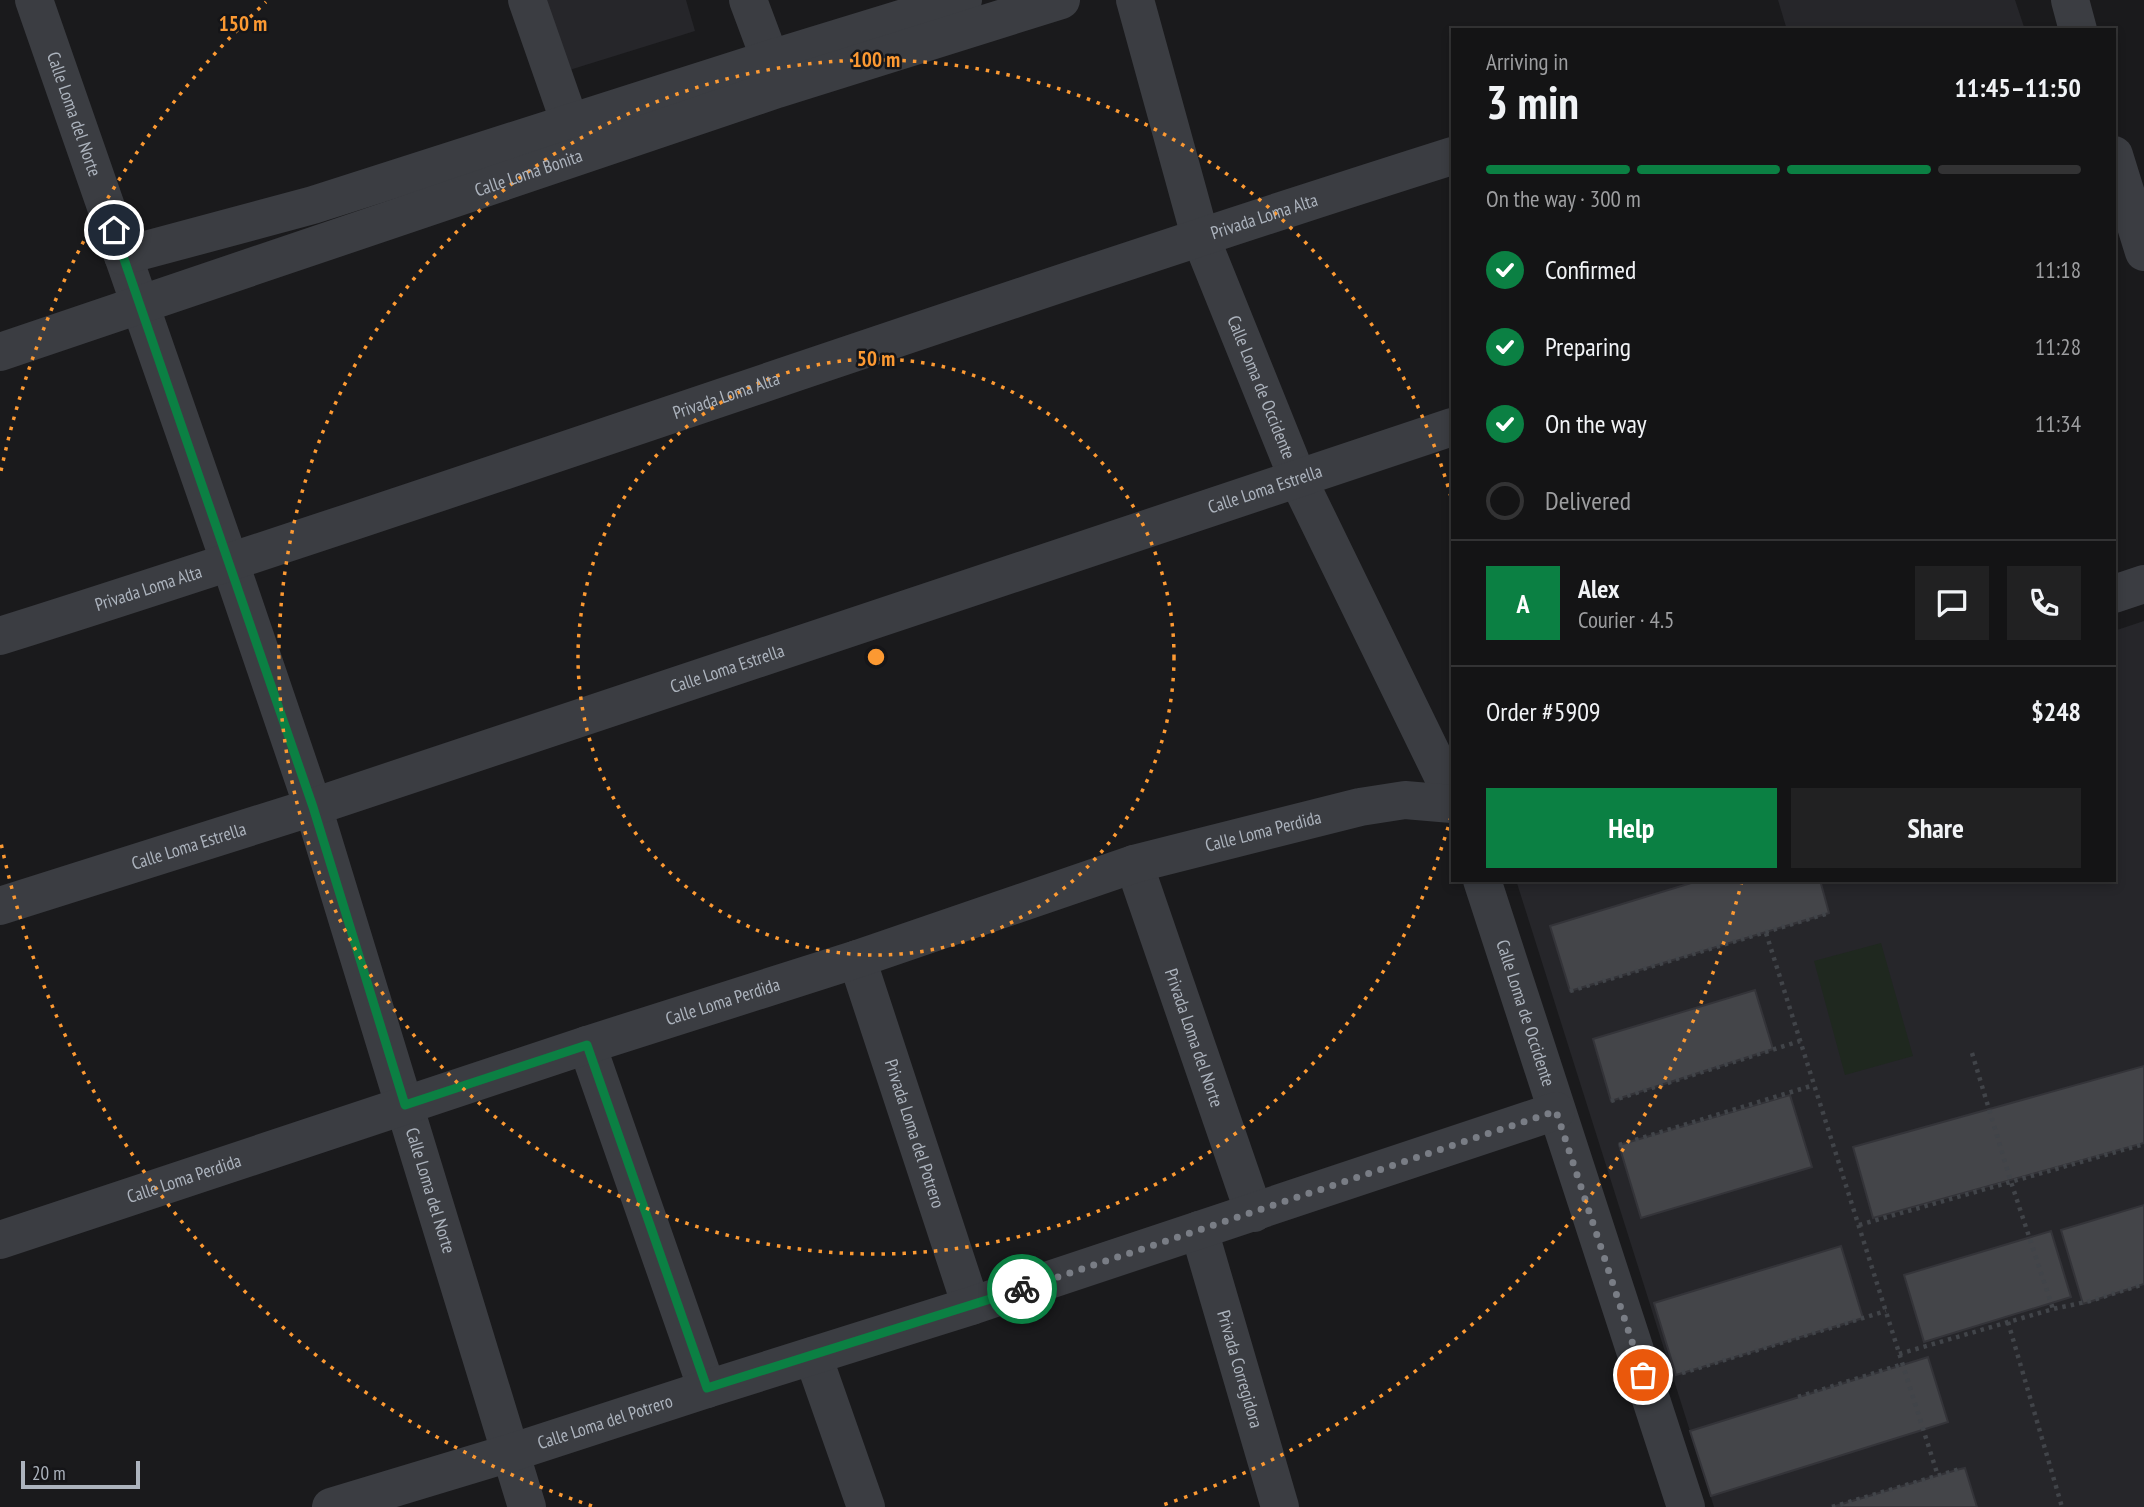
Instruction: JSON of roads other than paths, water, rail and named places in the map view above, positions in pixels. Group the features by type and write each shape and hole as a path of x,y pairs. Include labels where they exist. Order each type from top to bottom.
{"street":[{"name":"Calle Loma del Norte","path":"34,0 313,807 527,1507"},
{"path":"527,0 570,123"},
{"path":"748,0 770,59"},
{"path":"123,256 313,205 963,0"},
{"name":"Calle Loma Bonita","path":"0,352 777,89 1061,0"},
{"name":"Calle Loma de Occidente","path":"1135,0 1200,236 1298,479 1451,792"},
{"path":"2070,0 2077,28"},
{"name":"Privada Loma Alta","path":"0,636 230,563 1200,236 1451,156"},
{"path":"2116,161 2144,252"},
{"name":"Calle Loma Estrella","path":"0,906 313,807 1451,428"},
{"path":"2116,593 2144,584"},
{"name":"Calle Loma Perdida","path":"0,1240 587,1045 857,959 1134,864 1360,807 1405,800 1451,804"},
{"name":"Privada Loma del Norte","path":"1134,864 1254,1213"},
{"name":"Calle Loma de Occidente","path":"1483,882 1686,1507"},
{"name":"Privada Loma del Potrero","path":"857,959 971,1306"},
{"path":"587,1045 707,1388"},
{"name":"Calle Loma del Potrero","path":"331,1507 510,1454 707,1388 971,1306 1556,1111"},
{"name":"Privada Corregidora","path":"1199,1230 1280,1507"},
{"path":"813,1356 866,1507"}]}
